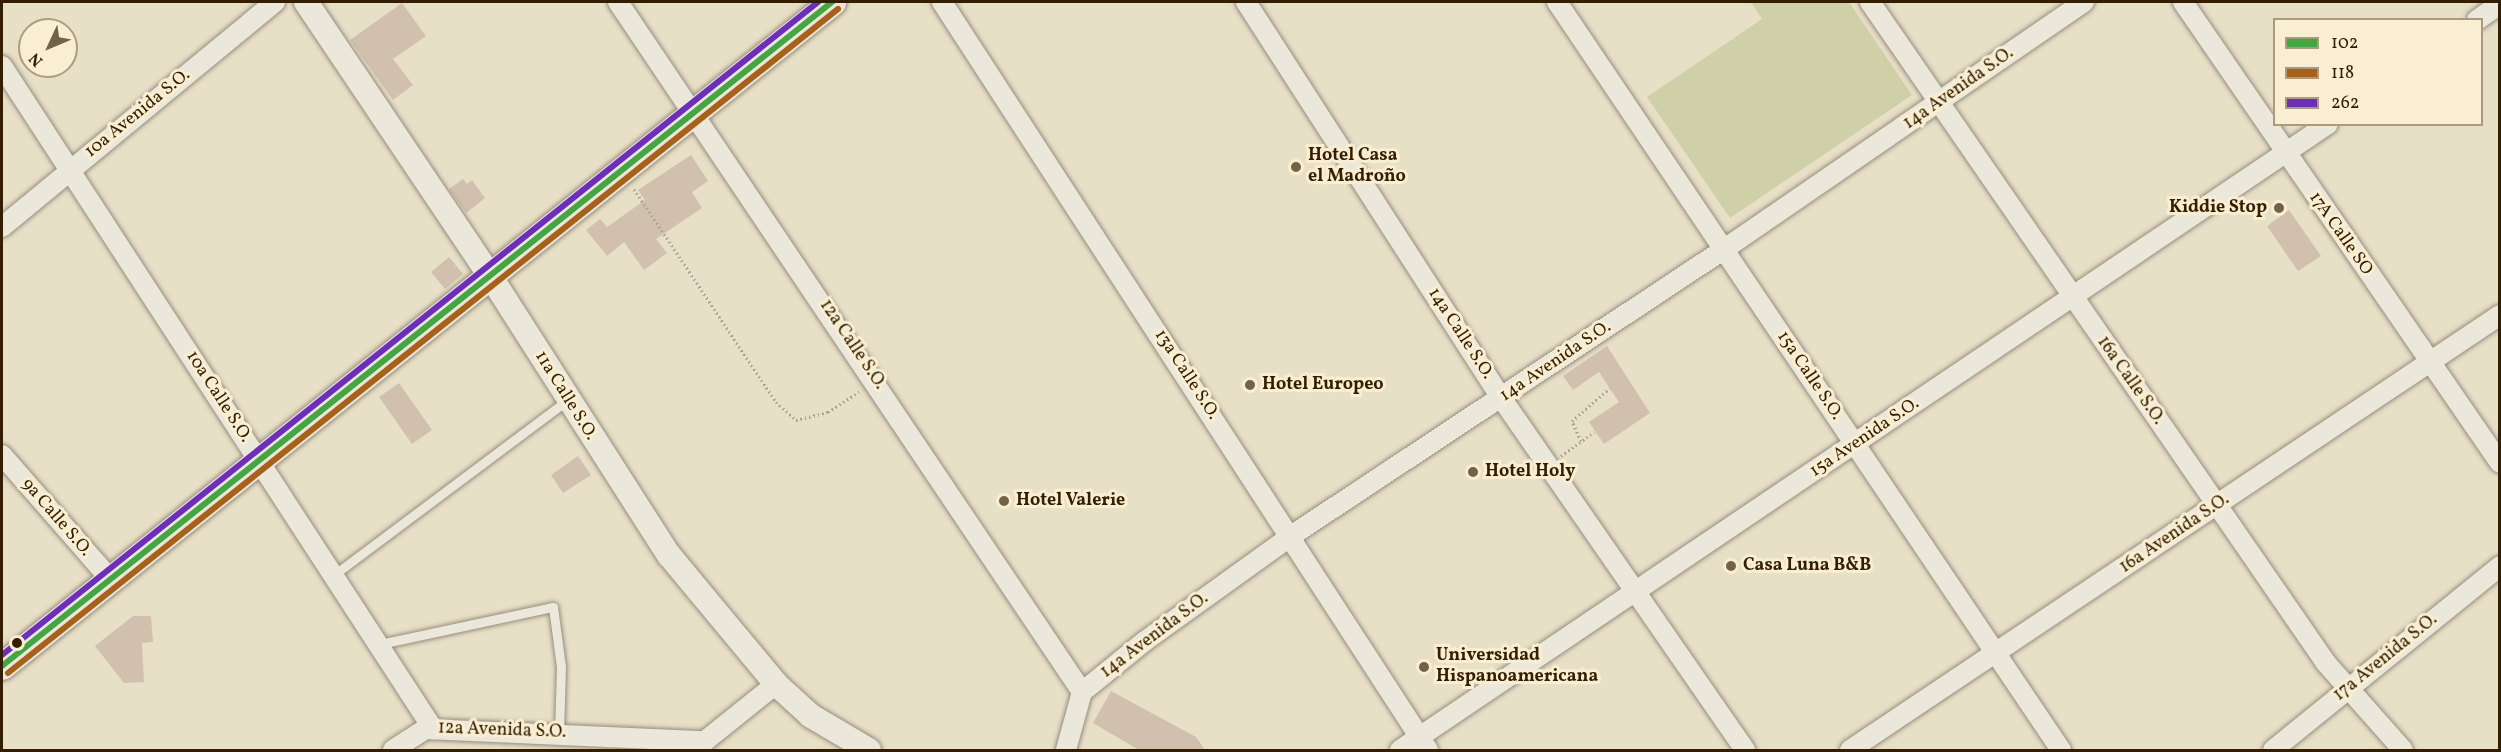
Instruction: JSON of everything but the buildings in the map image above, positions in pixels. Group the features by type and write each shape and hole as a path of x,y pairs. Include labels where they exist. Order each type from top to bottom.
{"main road":[{"path":"2,666 694,109 832,2"}],"street":[{"name":"10a Avenida S.O.","path":"2,227 275,2"},
{"name":"11a Calle S.O.","path":"306,2 489,273 669,555 776,684 811,716 869,750"},
{"name":"12a Calle S.O.","path":"618,2 694,109 1082,692"},
{"name":"13a Calle S.O.","path":"942,2 1424,744"},
{"name":"14a Calle S.O.","path":"1246,2 1502,399 1745,750"},
{"name":"15a Calle S.O.","path":"1557,2 2061,750"},
{"name":"16a Calle S.O.","path":"1870,2 2217,507 2349,688 2403,750"},
{"name":"14a Avenida S.O.","path":"1082,692 1291,536 1502,399 1939,104 2084,2"},
{"name":"17A Calle SO","path":"2183,2 2285,155 2499,463"},
{"path":"2480,18 2499,3"},
{"name":"10a Calle S.O.","path":"2,66 380,644 433,729"},
{"name":"15a Avenida S.O.","path":"1400,750 1424,744 1634,592 2073,300 2325,126"},
{"name":"16a Avenida S.O.","path":"1850,750 2217,507 2499,315"},
{"name":"9a Calle S.O.","path":"2,455 111,580"},
{"name":"17a Avenida S.O.","path":"2273,750 2499,566"},
{"name":"12a Avenida S.O.","path":"393,750 426,729 559,733 676,744 705,741 776,684"},
{"path":"1066,750 1082,692"}],"lane":[{"path":"334,574 568,400"},
{"path":"380,644 552,607 561,668 559,733"}],"path":[{"path":"620,169 776,402 796,420 828,412 876,381"},
{"path":"1581,441 1572,421 1610,388"},
{"path":"1547,466 1594,432"}],"green space":[{"path":"1751,2 1849,2 1912,95 1730,218 1647,97 1762,19"}],"transit line":[{"name":"262","path":"2,655 818,2"},
{"name":"102","path":"2,666 832,2"},
{"name":"118","path":"8,673 838,9"}],"place":[{"name":"Hotel Casa el Madroño","path":"1296,167"},
{"name":"Kiddie Stop","path":"2279,208"},
{"name":"Hotel Europeo","path":"1250,385"},
{"name":"Hotel Holy","path":"1473,472"},
{"name":"Hotel Valerie","path":"1004,501"},
{"name":"Casa Luna B&B","path":"1731,566"},
{"name":"Universidad Hispanoamericana","path":"1424,667"}]}
